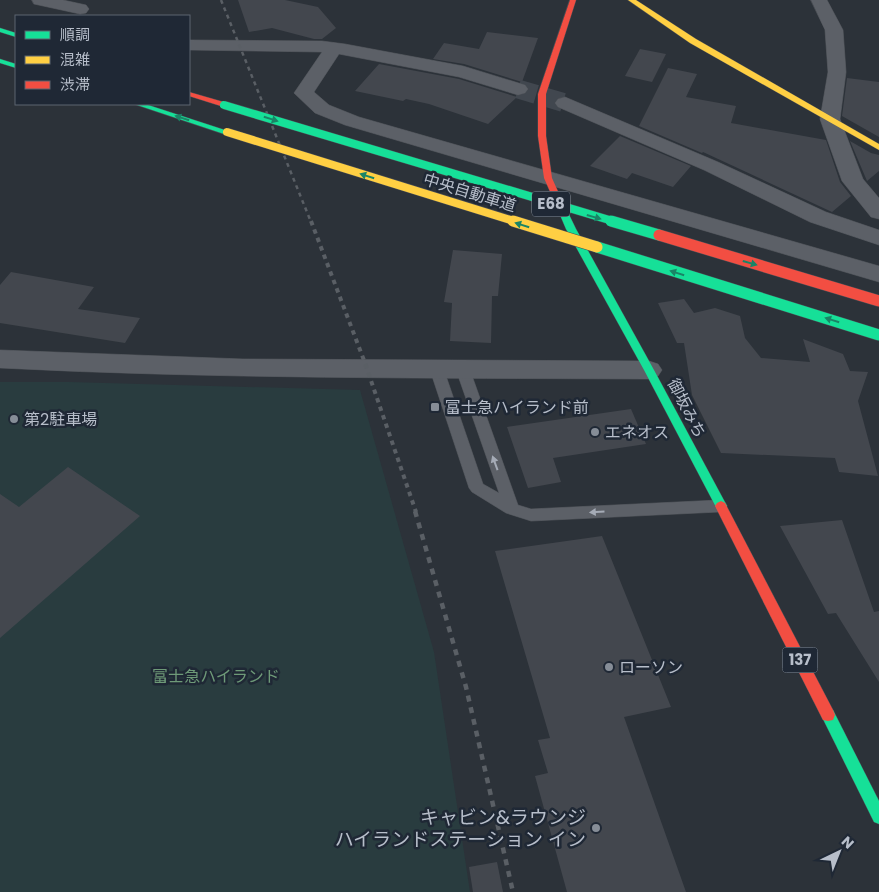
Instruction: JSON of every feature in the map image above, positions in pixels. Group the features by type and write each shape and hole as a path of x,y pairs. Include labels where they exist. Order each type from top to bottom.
{"main road":[{"name":"御坂みち","path":"573,0 558,40 542,94 542,136 548,178 571,229 649,370 784,627 879,816"},
{"path":"631,0 693,41 879,147"},
{"path":"0,30 15,35"},
{"path":"0,37 15,42"},
{"path":"0,61 15,66"},
{"name":"中央自動車道","path":"190,94 879,301"},
{"name":"中央自動車道","path":"141,105 879,335"}],"street":[{"path":"40,0 82,8"},
{"path":"818,0 834,30 837,72 830,118 852,181 879,212"},
{"path":"190,45 322,46 333,49 345,49 463,72 518,89"},
{"path":"333,49 304,93 322,109 352,121 879,274"},
{"path":"565,103 711,166 818,217 879,238"},
{"path":"0,359 94,365 437,370 649,370"}],"lane":[{"path":"437,370 477,488 512,509 531,515 719,506"},
{"path":"462,370 512,509"}],"green space":[{"name":"富士急ハイランド","path":"0,382 69,382 360,390 434,652 470,892 0,892"}],"building":[{"path":"238,0 285,0 318,7 336,28 322,39 314,39 272,28 249,32"},
{"path":"487,32 538,38 522,82 464,64 433,59 444,43 479,49"},
{"path":"640,49 666,54 652,82 625,76"},
{"path":"379,64 459,79 517,97 488,124 429,104 406,99 403,101 355,91"},
{"path":"668,68 697,74 686,97 736,106 731,123 826,140 840,182 851,196 832,212 703,152 639,126"},
{"path":"847,78 879,82 879,137 842,116"},
{"path":"620,136 691,166 673,187 632,173 627,179 590,166"},
{"path":"850,141 871,153 879,155 879,171 867,181"},
{"path":"453,250 502,254 498,296 492,296 491,343 450,341 452,303 444,302"},
{"path":"11,272 94,287 78,309 140,318 125,343 0,323 0,285"},
{"path":"684,299 694,313 715,308 740,316 745,338 761,358 810,362 803,339 843,354 850,371 868,372 858,401 878,476 839,472 835,458 721,453 692,395 684,343 677,343 658,303"},
{"path":"631,409 646,444 553,458 561,482 528,488 507,427"},
{"path":"68,467 140,516 0,638 0,494 19,507"},
{"path":"842,520 874,612 879,611 879,682 836,613 828,614 780,526"},
{"path":"602,536 671,707 624,717 686,892 567,892 535,776 548,773 538,740 550,738 495,551"},
{"path":"497,862 503,892 473,892 469,867"}],"tunnel":[{"path":"518,89 565,103"}],"railway":[{"path":"221,0 311,222"},
{"path":"311,221 365,363 416,512"},
{"path":"415,511 466,687 513,892"}],"traffic: fast":[{"path":"0,30 15,35"},
{"path":"0,61 15,66"},
{"path":"141,105 227,132"},
{"path":"224,105 659,235"},
{"path":"556,196 571,229 721,506"},
{"path":"597,247 879,335"},
{"path":"828,715 879,817"}],"traffic: slow":[{"path":"631,0 693,41 879,147"},
{"path":"227,132 597,247"}],"traffic: jam":[{"path":"556,196 548,178 542,136 542,94 573,0"},
{"path":"190,94 224,105"},
{"path":"659,235 879,301"},
{"path":"721,506 828,715"}],"place":[{"name":"富士急ハイランド前","path":"435,407"},
{"name":"第2駐車場","path":"14,419"},
{"name":"エネオス","path":"595,432"},
{"name":"ローソン","path":"609,667"},
{"name":"キャビン&ラウンジ ハイランドステーション イン","path":"596,828"}]}
